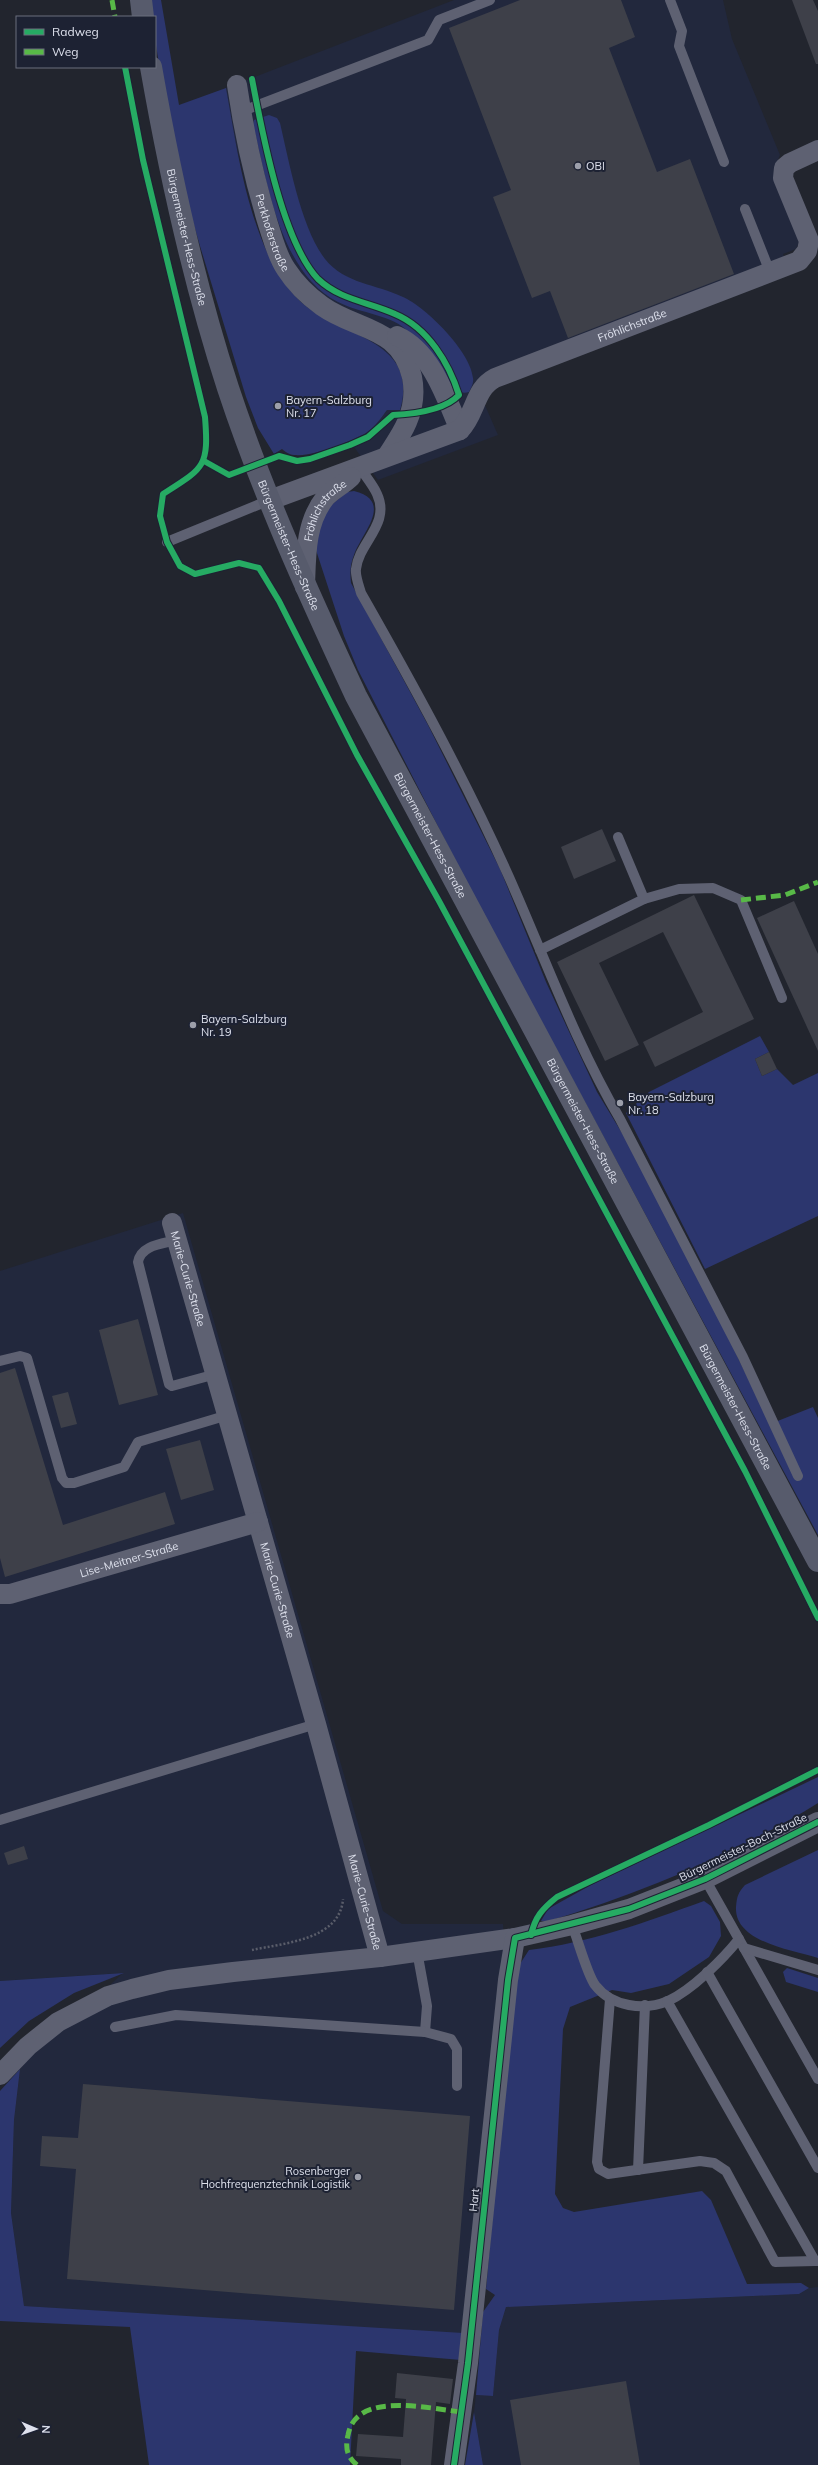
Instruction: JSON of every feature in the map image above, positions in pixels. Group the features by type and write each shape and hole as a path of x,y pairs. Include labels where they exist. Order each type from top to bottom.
{"main road":[{"path":"141,0 143,16"},
{"name":"Bürgermeister-Hess-Straße","path":"152,68 178,198 202,294 228,387 270,500 305,586 356,696 818,1561"}],"street":[{"name":"Perkhoferstraße","path":"237,85 240,112 260,198 279,255 285,268 296,282 322,306 378,332 404,340 424,358 431,369 460,430"},
{"name":"Fröhlichstraße","path":"270,500 460,430 469,421 474,404 485,384 495,378 799,261 807,251 809,241 783,178 784,168 790,163 818,150"},
{"name":"Perkhoferstraße","path":"378,332 398,347 406,358 413,381 413,404 407,421 387,456"},
{"name":"Fröhlichstraße","path":"305,586 306,545 313,519 325,498 360,468"},
{"name":"Marie-Curie-Straße","path":"175,1232 316,1724 380,1957"},
{"name":"Lise-Meitner-Straße","path":"0,1594 10,1594 258,1522"},
{"name":"Bürgermeister-Boch-Straße","path":"0,2075 28,2046 58,2022 108,1996 169,1980 297,1964 380,1957 515,1938 572,1925 629,1909 705,1879 818,1822"},
{"name":"Hart","path":"454,2465 468,2363 508,1980 515,1938"}],"lane":[{"path":"240,112 428,40 438,20 490,0"},
{"path":"670,0 682,31 679,46 724,162"},
{"path":"746,209 770,272"},
{"path":"360,468 378,495 381,513 375,531 360,551 355,570 361,593 432,718 509,876 598,1081 624,1126 743,1357 798,1476"},
{"path":"167,542 270,500"},
{"path":"618,837 644,899"},
{"path":"540,950 644,899 679,889 713,888 741,900 782,998"},
{"path":"175,1232 145,1249 139,1254 138,1262 169,1384 172,1386 216,1374"},
{"path":"0,1361 20,1356 27,1358 62,1478 66,1483 74,1484 124,1467 138,1442 228,1415"},
{"path":"0,1820 316,1724"},
{"path":"705,1879 818,2079"},
{"path":"572,1925 595,1985 610,1999 623,2005 645,2005 667,2001 723,1959 739,1939"},
{"path":"744,1948 818,1970"},
{"path":"417,1951 427,2006 425,2032"},
{"path":"707,1972 818,2168"},
{"path":"610,1999 597,2162 599,2169 608,2174 700,2161 714,2163 726,2171 775,2262 816,2261 667,2001"},
{"path":"638,2170 645,2005"},
{"path":"115,2027 176,2015 425,2032 451,2039 457,2049 457,2086"}],"shaded area":[{"path":"148,0 161,0 179,105 226,88 249,202 258,231 270,258 284,282 301,302 317,314 372,342 388,353 399,368 403,386 400,410 387,410 378,422 366,433 332,448 312,454 292,455 282,449 274,454 258,428 246,397 189,208 159,64 156,45 156,16 151,16"},
{"path":"454,0 723,0 732,39 780,155 774,169 801,238 796,249 783,254 791,272 497,385 484,403 498,435 378,480 349,440 366,433 375,425 387,410 402,402 402,382 350,332 316,315 301,303 276,273 269,259 250,201 231,124 226,88"},
{"path":"269,115 277,118 280,123 297,194 309,230 325,259 342,274 351,279 393,293 413,302 435,320 456,344 470,367 473,380 469,392 460,392 452,388 443,380 416,340 403,327 385,318 338,302 318,288 302,270 289,248 279,224 264,172 253,124 254,120"},
{"path":"354,491 366,496 372,502 374,510 372,519 353,559 350,576 351,583 428,725 500,869 546,982 597,1092 628,1143 697,1273 770,1424 813,1407 818,1418 818,1535 468,885 358,670 344,636 315,547 324,511 347,492"},
{"path":"760,1036 769,1052 755,1059 762,1076 777,1069 793,1085 818,1073 818,1216 705,1269 626,1113 649,1092"},
{"path":"183,1213 383,1911 402,1924 503,1924 505,1962 465,2336 24,2306 11,2213 14,2120 20,2069 47,2035 86,2007 123,1973 0,1981 0,1271"},
{"path":"818,1777 818,1803 754,1839 721,1856 653,1885 584,1910 549,1921 541,1921 548,1909 591,1885"},
{"path":"818,1850 818,1958 766,1943 744,1929 738,1919 736,1907 738,1895 745,1885"},
{"path":"704,1901 711,1906 720,1922 721,1936 709,1957 669,1984 631,1993 612,1990 570,2007 563,2029 555,2194 563,2208 574,2212 702,2191 711,2200 747,2284 801,2283 809,2288 799,2294 506,2307 499,2330 493,2396 476,2395 483,2312 495,2295 486,2289 514,1984 518,1967 529,1950 551,1947 617,1931"},
{"path":"787,1968 818,1978 818,1992 786,1982 783,1972"},
{"path":"124,1973 74,1993 29,2021 0,2048 0,1981"},
{"path":"20,2069 14,2120 11,2213 24,2306 463,2333 461,2360 356,2351 350,2465 149,2465 130,2327 0,2321 0,2091"},
{"path":"818,2287 818,2465 483,2465 474,2412 476,2395 493,2396 499,2330 506,2307 799,2294 809,2288"},
{"path":"474,2412 483,2465 465,2465"}],"building":[{"name":"OBI","path":"520,0 621,0 635,37 609,48 657,172 690,159 734,274 568,338 550,291 532,298 493,197 511,190 449,28"},
{"path":"792,0 813,0 818,11 818,64 816,64"},
{"path":"602,829 616,861 574,879 561,847"},
{"path":"694,895 754,1019 655,1067 643,1042 703,1012 663,932 599,963 639,1045 605,1061 557,962"},
{"path":"794,901 818,954 818,1051 757,918"},
{"path":"769,1052 777,1069 762,1076 755,1059"},
{"path":"138,1319 158,1395 119,1405 99,1330"},
{"path":"15,1368 63,1525 165,1492 175,1524 5,1577 0,1558 0,1373"},
{"path":"68,1392 77,1424 61,1428 52,1396"},
{"path":"200,1440 214,1490 181,1500 166,1449"},
{"path":"24,1846 28,1859 8,1865 4,1853"},
{"path":"83,2084 470,2116 454,2310 67,2279 76,2169 40,2166 42,2136 78,2138"},
{"path":"397,2373 453,2379 450,2404 436,2402 431,2465 401,2465 401,2459 356,2456 358,2434 403,2437 406,2399 395,2398"},
{"path":"626,2381 640,2465 521,2465 510,2400"}],"marked path":[{"path":"112,0 115,16"},
{"path":"741,900 785,895 818,882"},
{"path":"357,2465 349,2455 347,2440 354,2421 365,2412 379,2407 396,2406 414,2406 462,2412"}],"cycle path":[{"path":"125,68 143,160 205,417 206,446 201,464 187,478 163,494 160,516 167,542 180,566 195,574 239,563 259,568 279,601 357,755 439,901 745,1471 818,1618"},
{"path":"204,461 229,475 279,456 297,461 310,459 368,437 393,415 428,411 445,405 459,395 455,383 443,359 436,348 418,328 395,314 336,292 318,279 305,262 294,239 275,184 261,127 252,79"},
{"path":"531,1935 537,1918 547,1905 557,1897 709,1825 818,1770"},
{"path":"454,2465 468,2363 508,1980 515,1938 629,1909 705,1879 818,1822"}],"place":[{"name":"OBI","path":"578,166"},
{"name":"Bayern-Salzburg Nr. 17","path":"278,406"},
{"name":"Bayern-Salzburg Nr. 19","path":"193,1025"},
{"name":"Bayern-Salzburg Nr. 18","path":"620,1103"},
{"name":"Rosenberger Hochfrequenztechnik Logistik","path":"358,2177"}]}
